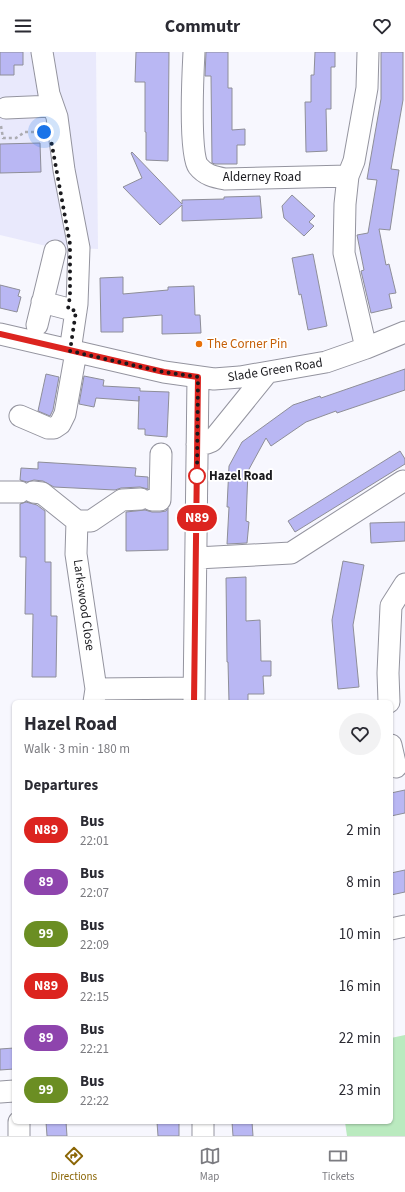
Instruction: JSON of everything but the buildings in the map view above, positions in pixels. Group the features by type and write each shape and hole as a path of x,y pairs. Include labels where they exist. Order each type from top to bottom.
{"street":[{"path":"20,416 48,428 54,428 60,424 65,414 73,352 76,311 78,248 64,170 57,117 49,94 42,52"},
{"name":"Alderney Road","path":"194,52 193,148 197,165 207,175 225,179 348,176"},
{"path":"366,348 344,253 345,204 348,176 354,161 367,88 368,52"},
{"path":"4,115 53,106"},
{"path":"36,325 55,251"},
{"path":"42,302 76,311"},
{"name":"Slade Green Road","path":"0,334 164,372 198,377 230,378 326,362 405,332"},
{"path":"197,444 207,443 212,440 266,373"},
{"path":"194,695 197,558 198,377"},
{"path":"18,492 42,493 77,521 91,521 122,500 160,500 161,454"},
{"path":"197,558 291,553 404,481"},
{"name":"Larkswood Close","path":"77,521 76,554 95,696 194,695"},
{"path":"390,700 397,671 391,606 405,584"},
{"path":"393,753 397,767"},
{"path":"393,929 405,926"},
{"path":"0,1092 12,1091"},
{"path":"19,1124 19,1136"},
{"path":"202,1124 203,1136"}],"path":[{"path":"4,115 3,138 16,138 25,132 46,133"}],"shaded area":[{"path":"0,52 96,52 98,249 79,248 63,250 0,235"}],"green space":[{"path":"405,1035 405,1136 347,1136 345,1124 393,1124 393,1038"}],"bus line":[{"name":"N89","path":"0,334 164,372 198,377 197,558 194,700"}],"place":[{"name":"The Corner Pin","path":"199,344"},
{"name":"Hazel Road","path":"197,476"}],"route":[{"path":"44,132 51,140 69,241 70,298 68,309 76,311 70,351 164,372 198,377 197,476"}]}
